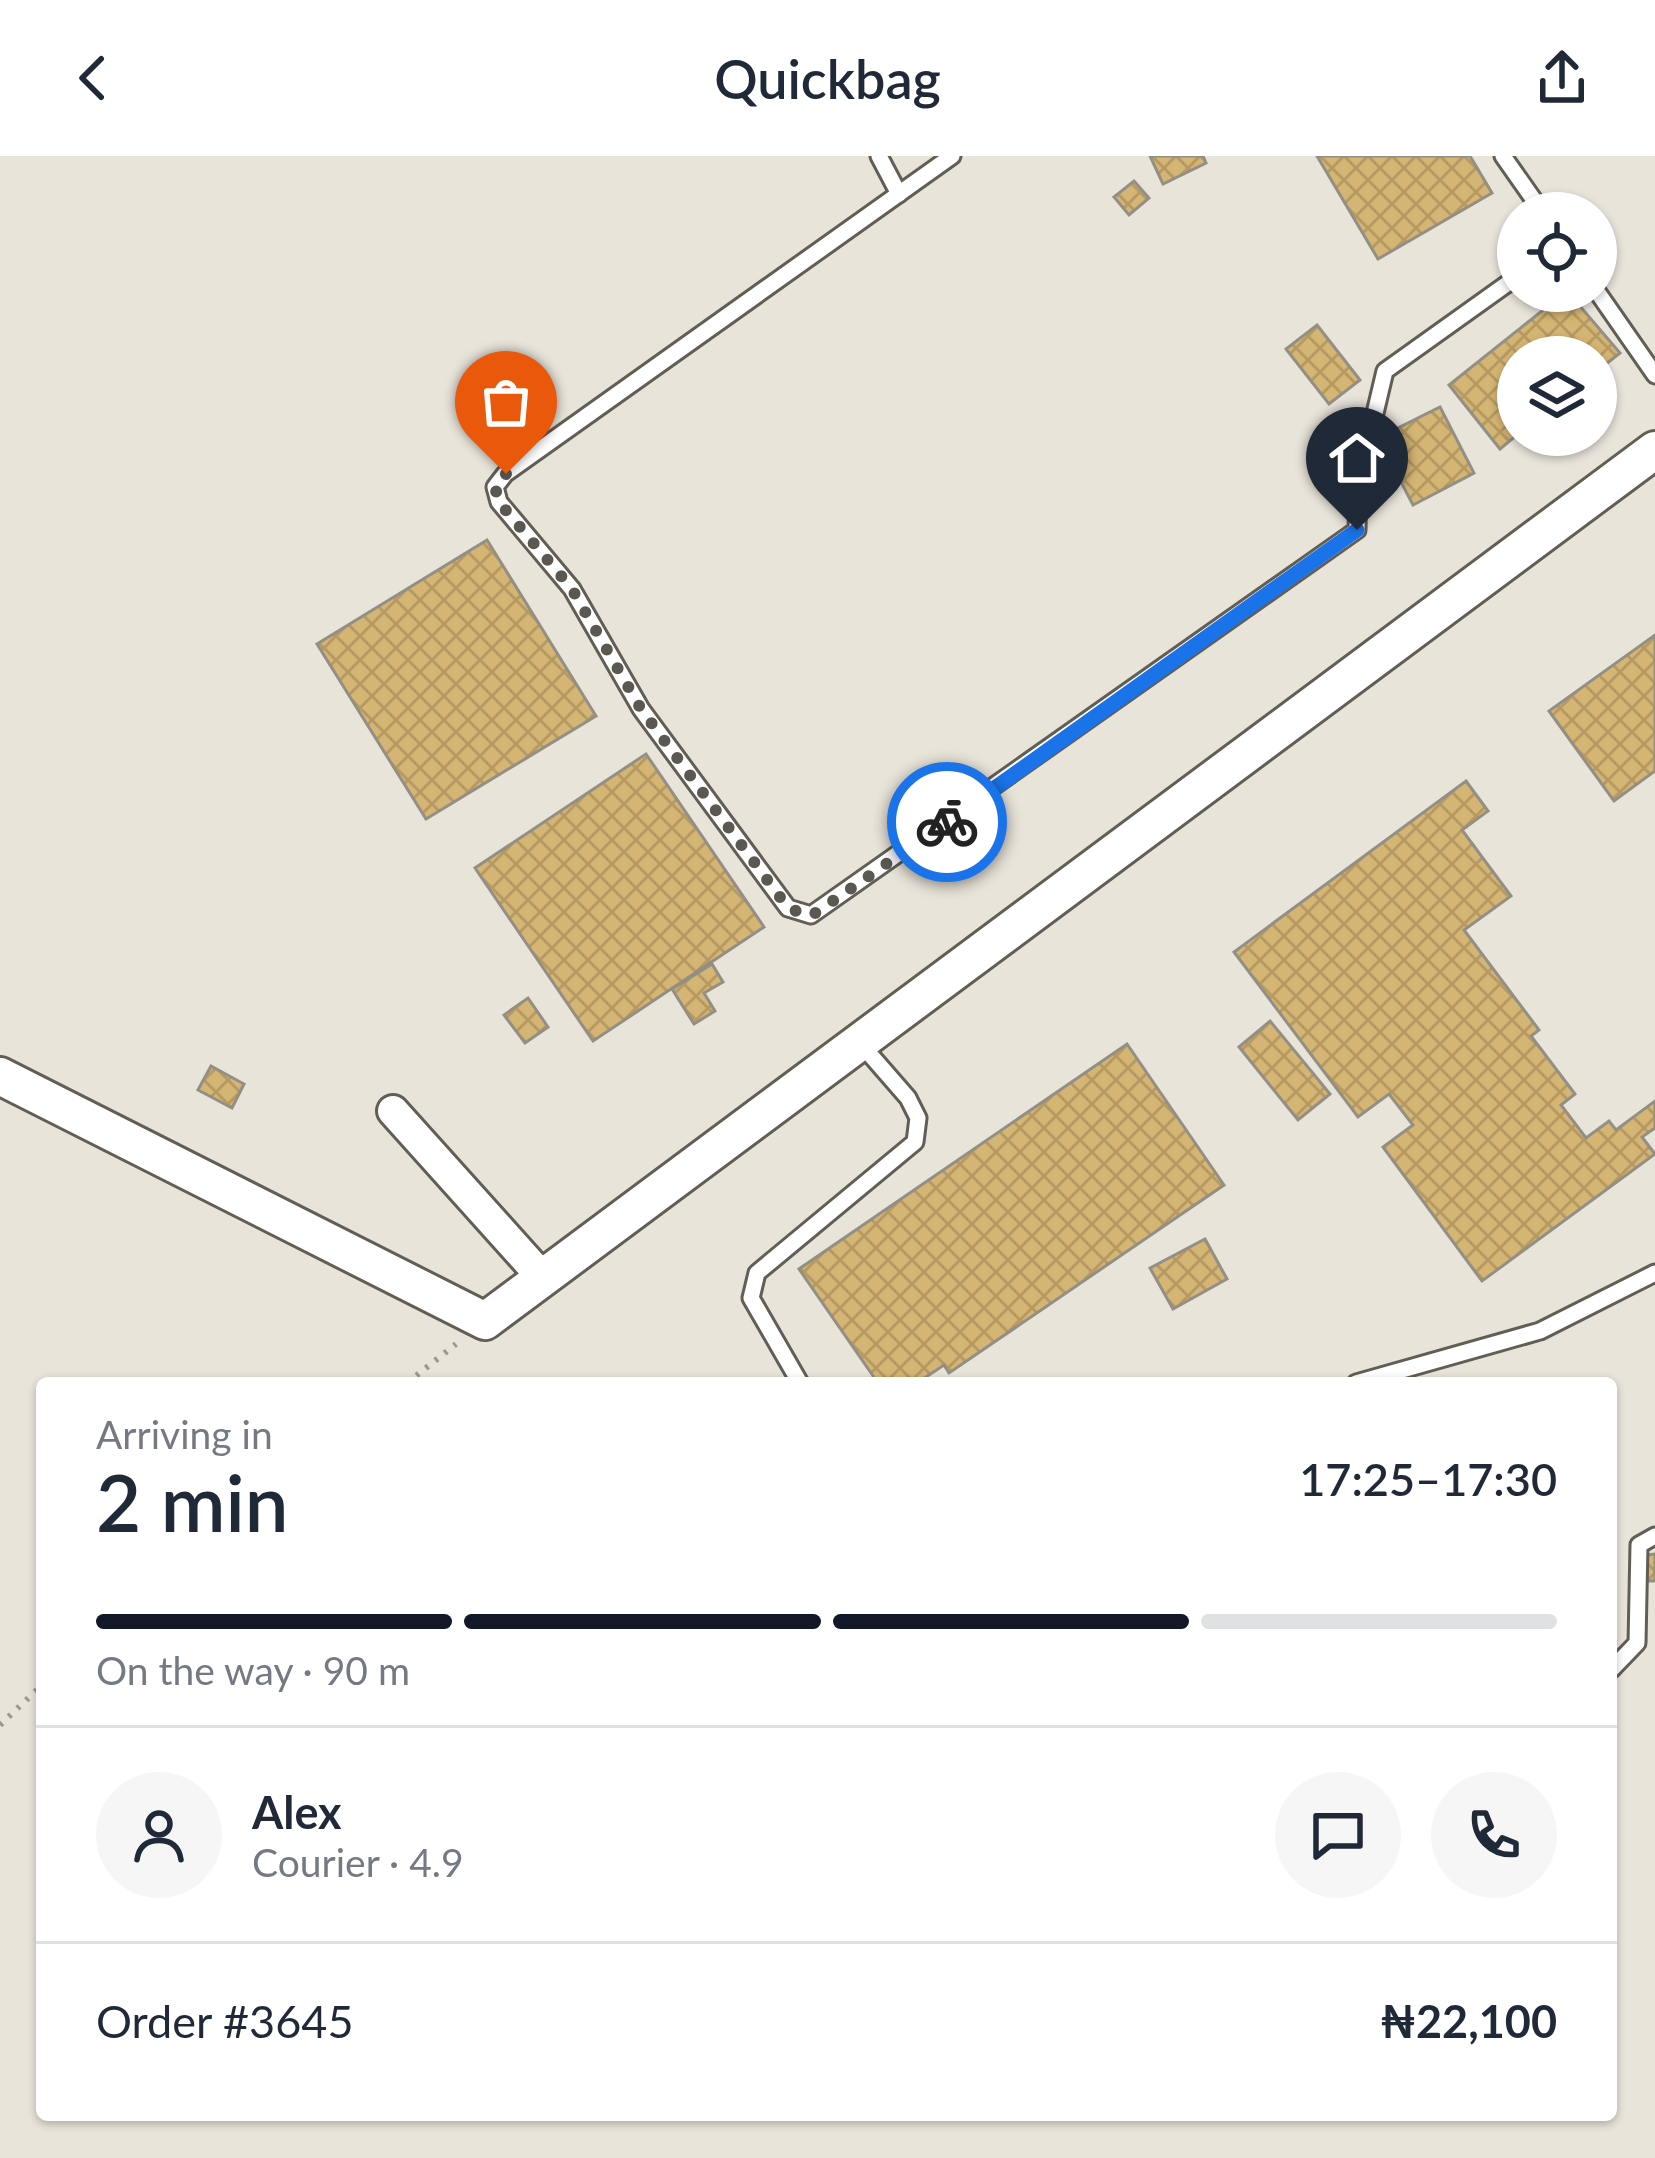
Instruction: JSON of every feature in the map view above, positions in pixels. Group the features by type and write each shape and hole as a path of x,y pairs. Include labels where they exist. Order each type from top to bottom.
{"street":[{"path":"0,1076 484,1321 1655,450"},
{"path":"393,1111 543,1278"}],"lane":[{"path":"879,156 899,194"},
{"path":"952,156 506,474 495,487 499,502 572,589 641,709 788,908 811,916 1357,530 1358,484 1384,371 1497,291"},
{"path":"1503,156 1528,192"},
{"path":"1611,312 1655,375"},
{"path":"797,1377 751,1298 757,1273 915,1142 918,1118 908,1098 860,1043"},
{"path":"1377,1377 1540,1330 1655,1273"},
{"path":"1617,1664 1637,1642 1639,1545 1655,1536"}],"path":[{"path":"414,1377 484,1321"},
{"path":"0,1725 36,1691"}],"building":[{"path":"1150,156 1203,156 1206,163 1163,184"},
{"path":"1317,156 1470,156 1492,193 1378,259"},
{"path":"1134,181 1149,198 1129,215 1114,197"},
{"path":"1541,312 1585,312 1605,336 1511,336"},
{"path":"1317,325 1360,380 1329,404 1286,349"},
{"path":"1497,347 1497,445 1449,385"},
{"path":"1440,407 1474,473 1413,505 1378,438"},
{"path":"487,540 596,716 426,819 317,644"},
{"path":"1655,635 1655,771 1614,801 1549,711"},
{"path":"646,754 764,927 593,1041 475,868"},
{"path":"1466,781 1488,811 1462,830 1511,896 1464,930 1539,1030 1531,1036 1575,1094 1561,1105 1586,1138 1609,1121 1616,1130 1655,1101 1655,1128 1642,1137 1655,1154 1482,1281 1383,1147 1413,1125 1389,1094 1358,1117 1234,952"},
{"path":"712,964 723,982 704,993 715,1011 694,1024 672,989"},
{"path":"528,998 548,1027 525,1043 504,1015"},
{"path":"1270,1021 1330,1094 1298,1120 1239,1047"},
{"path":"1127,1044 1224,1185 949,1373 944,1365 926,1377 874,1377 799,1269"},
{"path":"211,1066 244,1084 232,1108 198,1090"},
{"path":"1205,1239 1227,1279 1173,1309 1150,1268"},
{"path":"1655,1554 1655,1581 1647,1581 1646,1555"}],"way so far":[{"path":"506,474 495,487 499,502 572,589 641,709 788,908 811,916 947,822"}],"route":[{"path":"947,822 1357,530"}]}
